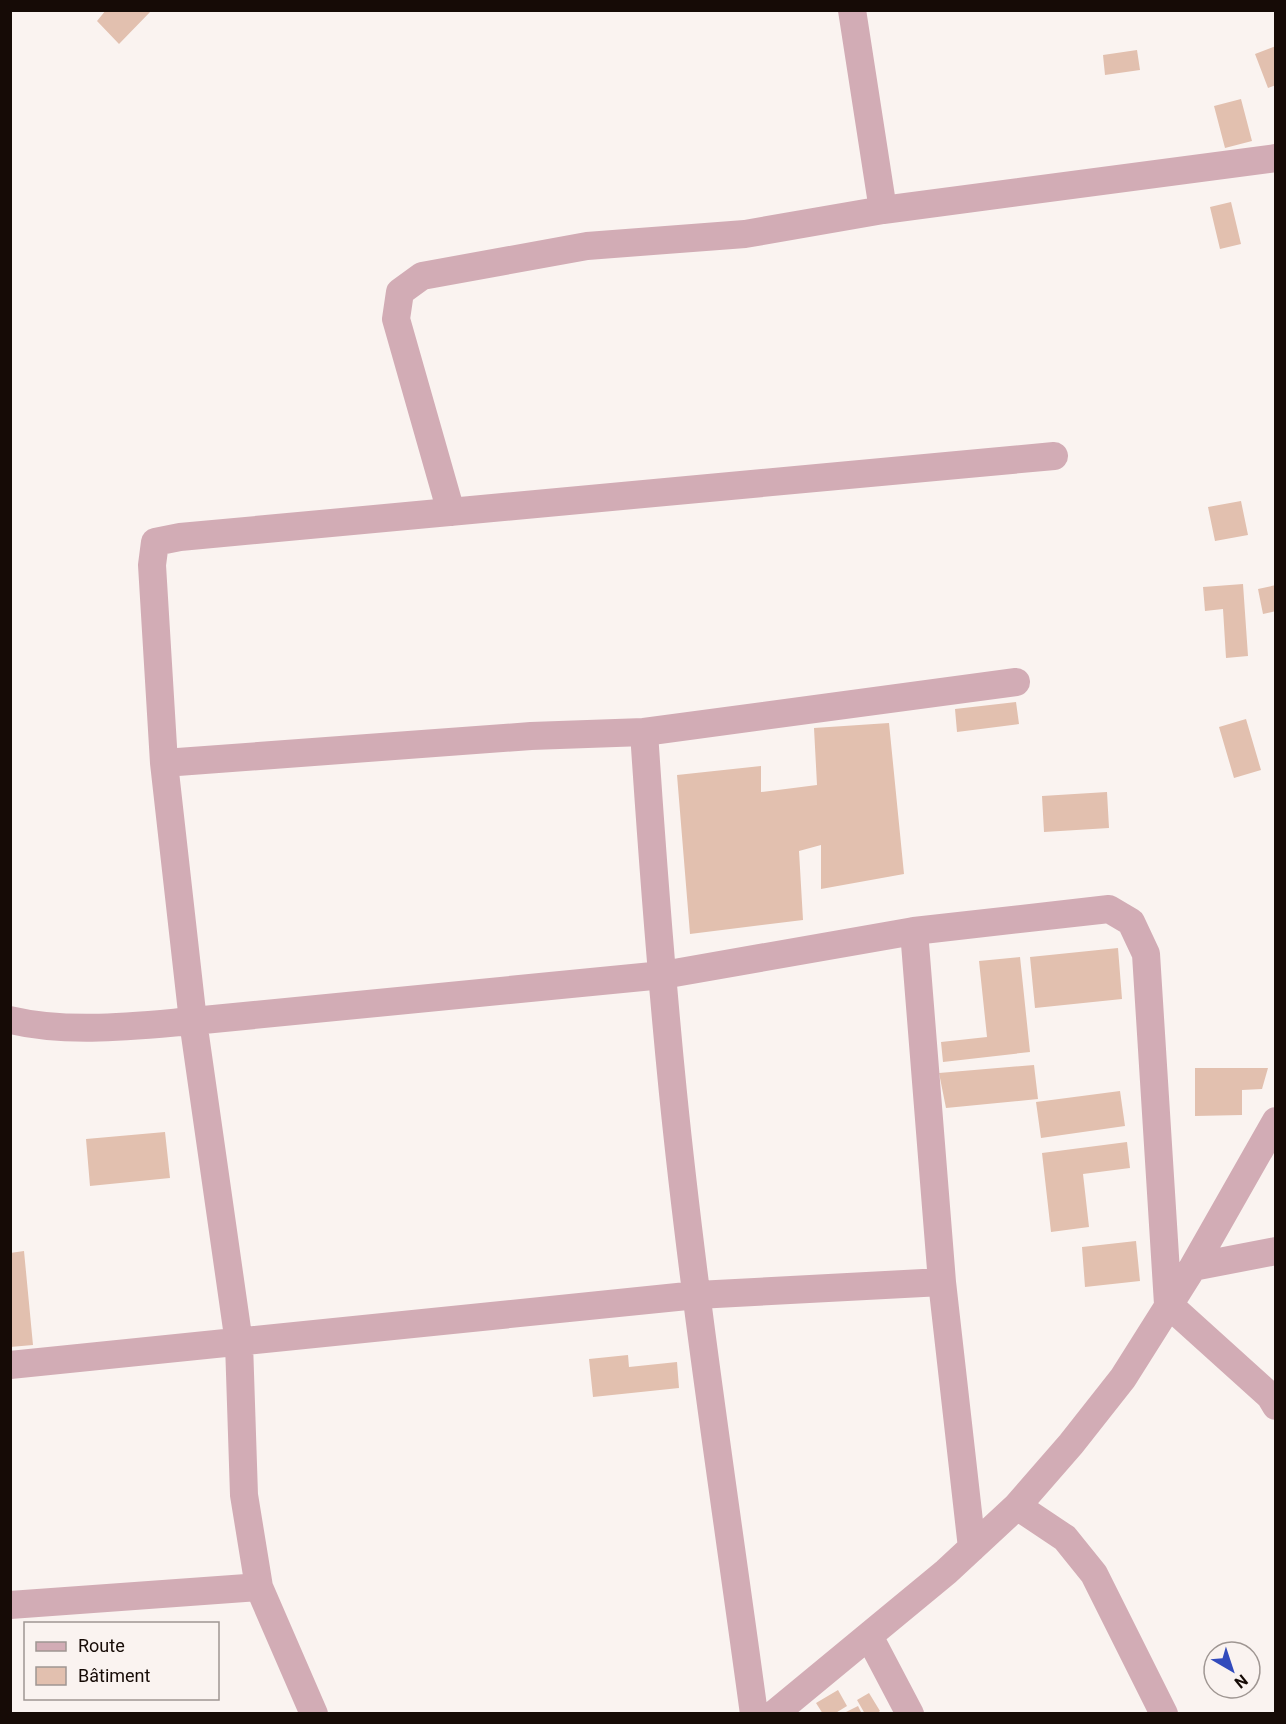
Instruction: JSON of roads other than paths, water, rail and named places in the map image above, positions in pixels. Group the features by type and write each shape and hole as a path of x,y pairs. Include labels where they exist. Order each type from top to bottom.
{"street":[{"path":"852,10 883,210"},
{"path":"451,513 396,320 400,292 422,276 587,246 745,234 883,210 1275,158"},
{"path":"314,1713 259,1587 243,1495 239,1343 193,1021 164,763 152,565 155,542 180,537 1054,456"},
{"path":"164,763 531,736 644,732 1016,682"},
{"path":"644,732 673,1094 754,1713"},
{"path":"10,1020 62,1026 112,1027 663,975 914,931 1110,909 1131,922 1146,954 1168,1304 1270,1396 1275,1406"},
{"path":"914,931 942,1282 972,1548"},
{"path":"774,1713 869,1636 972,1548 1017,1506 1123,1378 1193,1267 1275,1121"},
{"path":"1193,1267 1275,1251"},
{"path":"10,1365 698,1295 942,1282"},
{"path":"1017,1506 1065,1538 1094,1574 1164,1713"},
{"path":"10,1605 259,1587"},
{"path":"869,1636 910,1713"}]}
